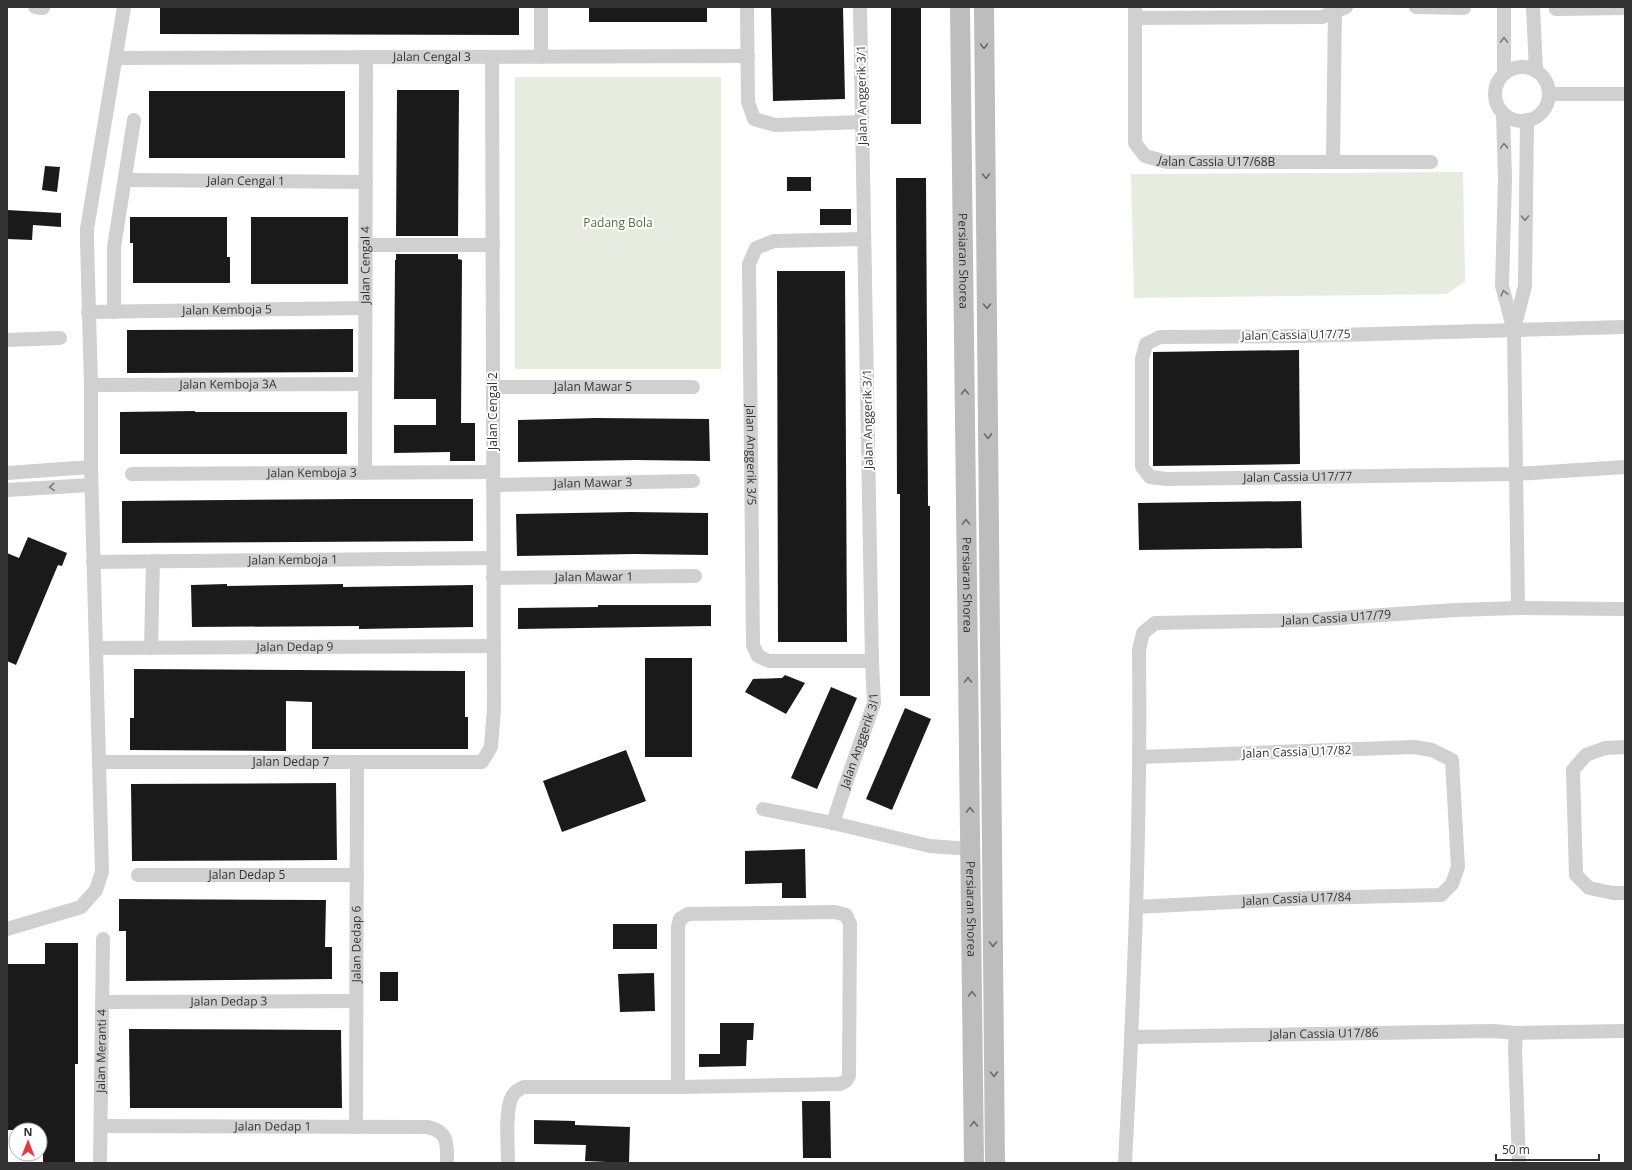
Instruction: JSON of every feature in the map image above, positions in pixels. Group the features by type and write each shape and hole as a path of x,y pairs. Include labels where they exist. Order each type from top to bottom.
{"main road":[{"name":"Persiaran Shorea","path":"960,7 974,1163"},
{"name":"Persiaran Shorea","path":"984,7 995,1163"},
{"path":"991,788 986,804 981,839 970,849 978,856 986,900 993,913"}],"street":[{"path":"7,929 81,907 96,890 102,872 91,484 91,385 87,229 124,7"},
{"path":"541,7 541,57"},
{"path":"747,7 748,102 754,119 775,125 862,122"},
{"name":"Jalan Anggerik 3/1","path":"833,823 874,703 860,7"},
{"path":"1416,7 1464,8"},
{"path":"1504,7 1504,74"},
{"path":"1533,7 1536,71"},
{"path":"1135,12 1322,17 1338,8"},
{"path":"1333,162 1338,8"},
{"path":"1556,9 1625,8"},
{"name":"Jalan Cassia U17/68B","path":"1135,12 1136,143 1145,156 1167,162 1431,162"},
{"name":"Jalan Cengal 3","path":"116,58 748,56"},
{"name":"Jalan Cengal 4","path":"364,473 366,57"},
{"name":"Jalan Cengal 2","path":"482,762 491,746 494,708 492,57"},
{"path":"1528,67 1543,77 1549,94 1543,111 1536,117 1527,120 1510,118 1503,113 1498,106 1495,93 1498,80 1504,74 1511,69 1528,67"},
{"path":"1549,94 1625,94"},
{"path":"1503,113 1505,179 1502,286 1514,331 1518,608"},
{"path":"114,312 114,247 126,180 134,120"},
{"path":"1514,331 1525,286 1527,120"},
{"name":"Jalan Cengal 1","path":"126,180 366,182"},
{"name":"Jalan Anggerik 3/5","path":"864,239 774,241 756,248 749,264 753,645 758,656 769,661 872,661"},
{"path":"365,245 492,245"},
{"name":"Jalan Kemboja 5","path":"88,312 365,308"},
{"name":"Jalan Cassia U17/75","path":"1142,410 1142,359 1146,344 1160,337 1625,328"},
{"path":"7,340 60,338"},
{"name":"Jalan Kemboja 3A","path":"91,385 365,384"},
{"name":"Jalan Mawar 5","path":"493,387 694,387"},
{"name":"Jalan Cassia U17/77","path":"1142,410 1142,467 1150,477 1167,479 1516,474"},
{"path":"7,473 91,467"},
{"path":"1516,474 1625,467"},
{"name":"Jalan Kemboja 3","path":"132,474 364,473 493,479"},
{"name":"Jalan Mawar 3","path":"493,479 694,481"},
{"path":"7,490 91,484"},
{"name":"Jalan Kemboja 1","path":"93,562 493,558"},
{"path":"151,648 153,561"},
{"name":"Jalan Mawar 1","path":"493,578 695,576"},
{"name":"Jalan Cassia U17/79","path":"1140,757 1139,650 1143,633 1155,623 1310,620 1454,610 1518,608 1625,609"},
{"name":"Jalan Dedap 9","path":"96,648 494,646"},
{"name":"Jalan Cassia U17/82","path":"1140,757 1414,747 1432,750 1452,760 1458,867 1452,884"},
{"path":"1625,747 1604,748 1586,755 1573,770 1576,875 1589,888 1613,893 1625,893"},
{"path":"1125,1163 1132,1037 1140,757"},
{"name":"Jalan Dedap 7","path":"99,762 482,762"},
{"name":"Jalan Dedap 6","path":"356,1127 357,762"},
{"path":"763,810 833,823 930,846 970,849"},
{"name":"Jalan Dedap 5","path":"138,874 357,874"},
{"name":"Jalan Cassia U17/84","path":"1136,907 1309,898 1441,895 1452,884"},
{"path":"508,1163 509,1110 511,1099 518,1090 524,1086 678,1088 840,1084 846,1081 849,1076 850,924 846,915 835,912 688,914 680,919 678,927 678,1088"},
{"name":"Jalan Meranti 4","path":"100,1163 104,939"},
{"name":"Jalan Dedap 3","path":"103,1002 356,1001"},
{"name":"Jalan Cassia U17/86","path":"1132,1037 1493,1031 1516,1033 1625,1031"},
{"path":"1516,1033 1515,1049 1519,1163"},
{"name":"Jalan Dedap 1","path":"101,1126 427,1127 437,1129 442,1134 447,1143 447,1163"}],"green space":[{"name":"Padang Bola","path":"515,77 721,77 721,369 515,369"},
{"path":"1463,172 1465,281 1447,294 1134,298 1131,174"}],"building":[{"path":"160,7 519,7 519,35 160,34"},
{"path":"589,7 707,7 707,22 589,22"},
{"path":"771,7 843,7 845,99 773,101"},
{"path":"891,7 921,7 921,124 891,124"},
{"path":"397,90 459,90 458,236 396,236"},
{"path":"149,91 345,91 345,158 149,158"},
{"path":"45,166 60,167 57,192 42,190"},
{"path":"787,177 811,177 811,191 787,191"},
{"path":"896,178 926,178 928,506 930,506 930,696 900,696 900,494 897,494"},
{"path":"820,209 851,209 851,225 820,225"},
{"path":"7,210 61,213 61,227 33,225 32,240 7,239"},
{"path":"130,217 227,217 227,257 230,257 230,283 133,283 133,243 130,243"},
{"path":"251,217 348,217 348,284 251,284"},
{"path":"396,254 458,254 458,259 462,260 461,423 475,423 475,461 450,461 450,452 394,453 394,425 436,425 436,399 394,399"},
{"path":"777,271 845,271 847,642 778,642"},
{"path":"353,329 353,372 127,373 127,330"},
{"path":"1299,350 1300,464 1153,466 1153,352"},
{"path":"120,412 347,412 347,454 120,454"},
{"path":"596,418 709,419 710,461 636,460 518,462 518,420"},
{"path":"473,499 473,541 122,543 122,501"},
{"path":"1301,501 1302,548 1139,550 1138,503"},
{"path":"631,512 708,513 708,555 635,554 517,556 516,514"},
{"path":"28,537 67,553 62,566 58,565 16,665 7,661 7,553 19,558"},
{"path":"227,584 227,586 343,584 343,587 473,585 473,627 359,629 359,626 192,627 191,585"},
{"path":"598,605 711,605 711,626 518,629 518,608 598,607"},
{"path":"645,658 692,658 692,757 645,757"},
{"path":"134,669 465,671 465,717 468,717 468,749 312,749 312,702 286,701 286,751 130,750 130,718 134,718"},
{"path":"785,675 805,683 786,714 745,692 753,679 782,678"},
{"path":"831,687 857,698 817,789 791,778"},
{"path":"905,708 931,719 892,810 866,799"},
{"path":"626,750 646,801 562,832 543,781"},
{"path":"336,783 337,860 132,861 131,784"},
{"path":"805,849 806,898 782,898 782,883 745,884 745,851"},
{"path":"119,899 326,900 325,947 332,947 332,979 126,981 126,931 119,931"},
{"path":"613,924 657,924 657,949 613,949"},
{"path":"45,943 78,943 78,1064 75,1064 75,1163 43,1163 48,1162 48,1122 8,1122 7,1130 7,964 45,964"},
{"path":"380,972 398,972 398,1001 380,1001"},
{"path":"654,973 655,1011 620,1012 618,974"},
{"path":"720,1023 754,1023 753,1040 747,1040 746,1066 699,1067 699,1054 720,1054"},
{"path":"129,1029 341,1030 342,1108 130,1108"},
{"path":"802,1101 830,1101 831,1158 803,1158"},
{"path":"534,1120 575,1121 575,1125 630,1127 629,1163 585,1161 586,1145 534,1144"}]}
